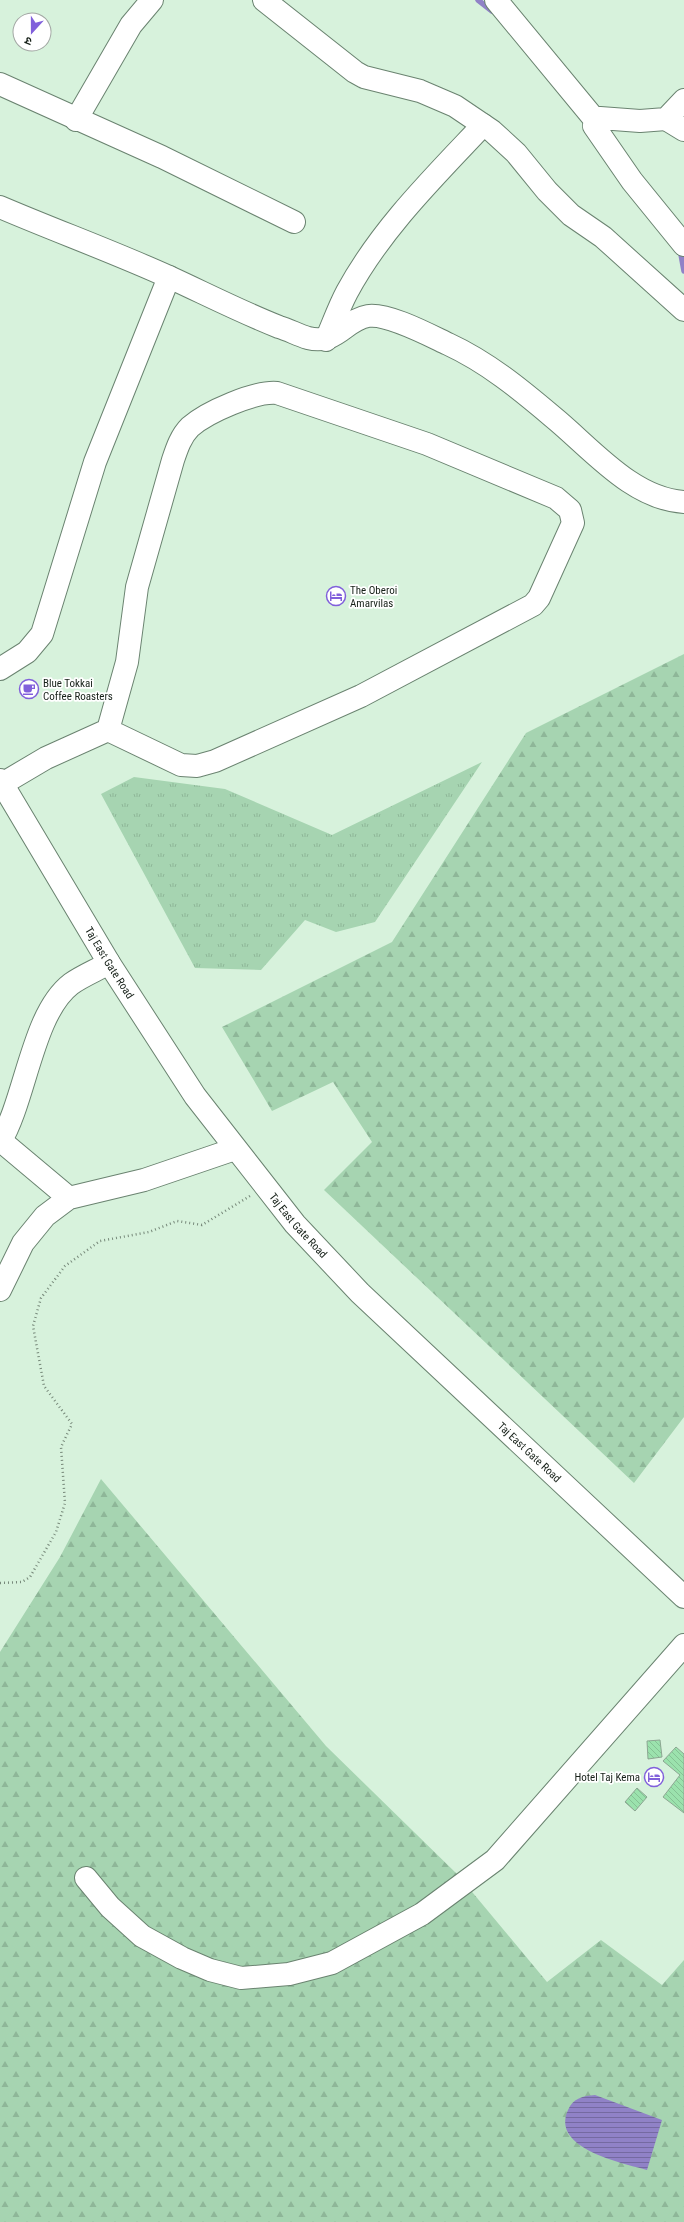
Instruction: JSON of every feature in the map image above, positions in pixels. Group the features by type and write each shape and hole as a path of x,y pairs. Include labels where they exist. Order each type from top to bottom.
{"street":[{"path":"76,120 131,26 152,0"},
{"path":"264,0 354,72 364,77 420,91 455,106 483,125 516,153 547,191 571,215 603,237 684,310"},
{"path":"496,0 596,121"},
{"path":"0,84 76,120 162,157 294,222"},
{"path":"684,100 675,124 600,118 596,121 594,126 632,181 684,245"},
{"path":"326,340 346,293 378,245 413,200 483,125"},
{"path":"0,208 169,277 244,313 309,338 326,340 356,321 368,316 385,317 448,344 494,370 555,418 630,482 663,500 684,502"},
{"path":"0,669 27,652 42,634 95,462 169,277"},
{"path":"1,782 46,758 108,730 181,765 197,766 215,761 361,696 532,606 539,598 573,523 570,510 556,498 427,444 277,393 264,393 228,404 191,427 180,441 173,460 137,587 127,662 108,730"},
{"name":"Taj East Gate Road","path":"1,782 109,963 195,1096 235,1149 296,1224 360,1293 684,1597"},
{"path":"69,1198 0,1141 53,1003 71,984 109,963"},
{"path":"0,1290 23,1243 45,1216 69,1198 144,1180 235,1149"},
{"path":"86,1878 110,1907 142,1936 182,1958 210,1970 241,1978 289,1974 332,1963 422,1914 495,1860 684,1645"}],"path":[{"path":"0,1583 22,1582 30,1577 56,1532 65,1503 61,1447 72,1424 44,1386 33,1326 41,1298 65,1266 100,1241 149,1232 177,1221 202,1225 265,1187"}],"green space":[{"path":"684,654 684,1417 634,1483 324,1190 372,1142 333,1082 272,1111 222,1027 392,942 526,733"},
{"path":"482,762 375,922 336,932 305,920 261,970 195,968 101,794 134,777 225,789 332,835"},
{"path":"101,1479 326,1746 458,1875 547,1982 601,1940 662,1985 684,1960 684,2222 0,2222 0,1652 60,1557"}],"shaded area":[{"path":"595,2095 662,2120 647,2170 592,2152 579,2144 569,2135 565,2123 570,2106 579,2098"}],"building":[{"path":"660,1740 662,1757 648,1759 647,1741"},
{"path":"676,1747 684,1754 684,1813 663,1797 680,1775 663,1761"},
{"path":"637,1788 647,1797 635,1811 625,1802"}],"waterway":[{"path":"478,0 492,11"},
{"path":"680,249 684,271"}],"place":[{"name":"The Oberoi Amarvilas","path":"336,596"},
{"name":"Blue Tokkai Coffee Roasters","path":"29,689"},
{"name":"Hotel Taj Kema","path":"654,1777"}]}
